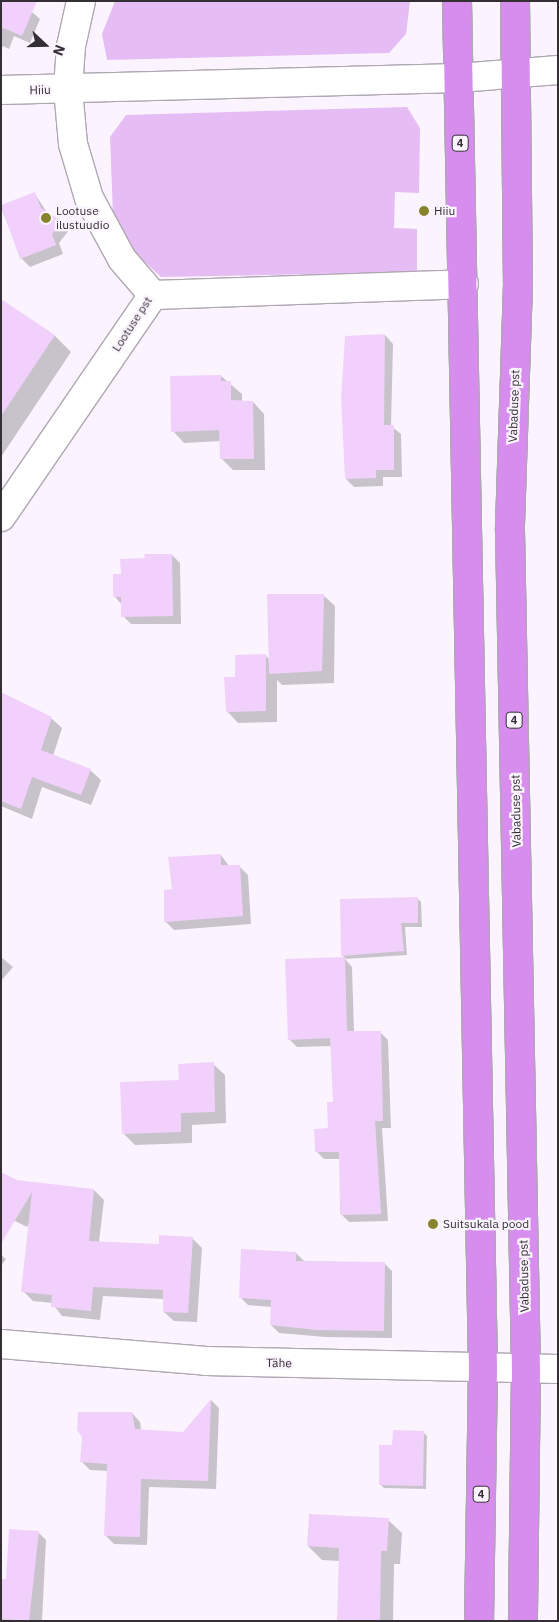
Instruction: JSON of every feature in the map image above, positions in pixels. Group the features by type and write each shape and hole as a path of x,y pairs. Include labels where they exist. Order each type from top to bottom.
{"highway":[{"name":"4","path":"457,1 464,284 483,1368 479,1621"},
{"name":"Vabaduse pst","path":"516,1 518,284 510,530 526,1369 522,1621"}],"street":[{"name":"Lootuse pst","path":"1,516 153,295 122,259 89,198 73,144 68,89 71,46 81,1"},
{"name":"Hiiu","path":"1,90 459,78 558,70"},
{"path":"153,295 464,284"},
{"name":"Tähe","path":"1,1344 206,1361 558,1369"}],"shaded area":[{"path":"115,1 410,1 406,34 389,53 107,60 102,34"},
{"path":"407,107 420,128 419,193 395,192 394,228 417,229 417,272 161,277 133,251 113,215 110,137 126,115"}],"building":[{"path":"1,1 37,1 22,36 1,27"},
{"path":"35,192 41,208 62,221 52,234 56,245 20,259 1,205"},
{"path":"1,299 55,335 1,416"},
{"path":"385,334 384,425 394,425 394,470 376,470 376,478 345,479 341,399 345,336"},
{"path":"221,375 221,381 231,381 231,400 253,401 254,459 220,459 219,430 171,432 170,376"},
{"path":"144,554 172,554 173,616 121,617 121,597 113,597 113,574 121,574 120,559 145,558"},
{"path":"267,594 324,594 322,671 269,674"},
{"path":"266,654 266,711 226,712 224,677 235,677 235,655"},
{"path":"1,692 52,717 41,750 91,769 81,795 32,777 21,809 1,801"},
{"path":"221,854 221,865 240,865 243,916 164,922 164,890 172,889 168,857"},
{"path":"418,897 418,923 401,923 404,951 341,956 340,899"},
{"path":"345,957 347,1031 381,1031 383,1121 375,1121 381,1214 340,1215 339,1152 315,1152 314,1129 328,1128 327,1102 333,1102 330,1038 288,1040 285,959"},
{"path":"214,1062 215,1112 181,1113 181,1132 122,1134 120,1082 179,1080 178,1064"},
{"path":"1,1172 17,1180 94,1189 89,1241 159,1244 159,1235 193,1237 188,1313 163,1312 163,1290 93,1287 91,1311 51,1307 52,1295 21,1292 32,1192 1,1244"},
{"path":"241,1249 296,1252 296,1261 385,1262 384,1331 317,1330 270,1325 271,1300 239,1298"},
{"path":"211,1399 208,1481 141,1479 140,1537 104,1536 107,1464 80,1462 82,1437 77,1430 78,1412 132,1412 135,1429 183,1432"},
{"path":"393,1430 424,1431 423,1486 379,1485 379,1445 392,1445"},
{"path":"309,1514 389,1518 387,1551 381,1551 380,1621 337,1621 339,1548 307,1546"},
{"path":"9,1529 39,1531 29,1621 1,1619 1,1579 6,1579"}],"place":[{"name":"Hiiu","path":"424,211"},
{"name":"Lootuse ilustuudio","path":"46,218"},
{"name":"Suitsukala pood","path":"433,1224"}]}
